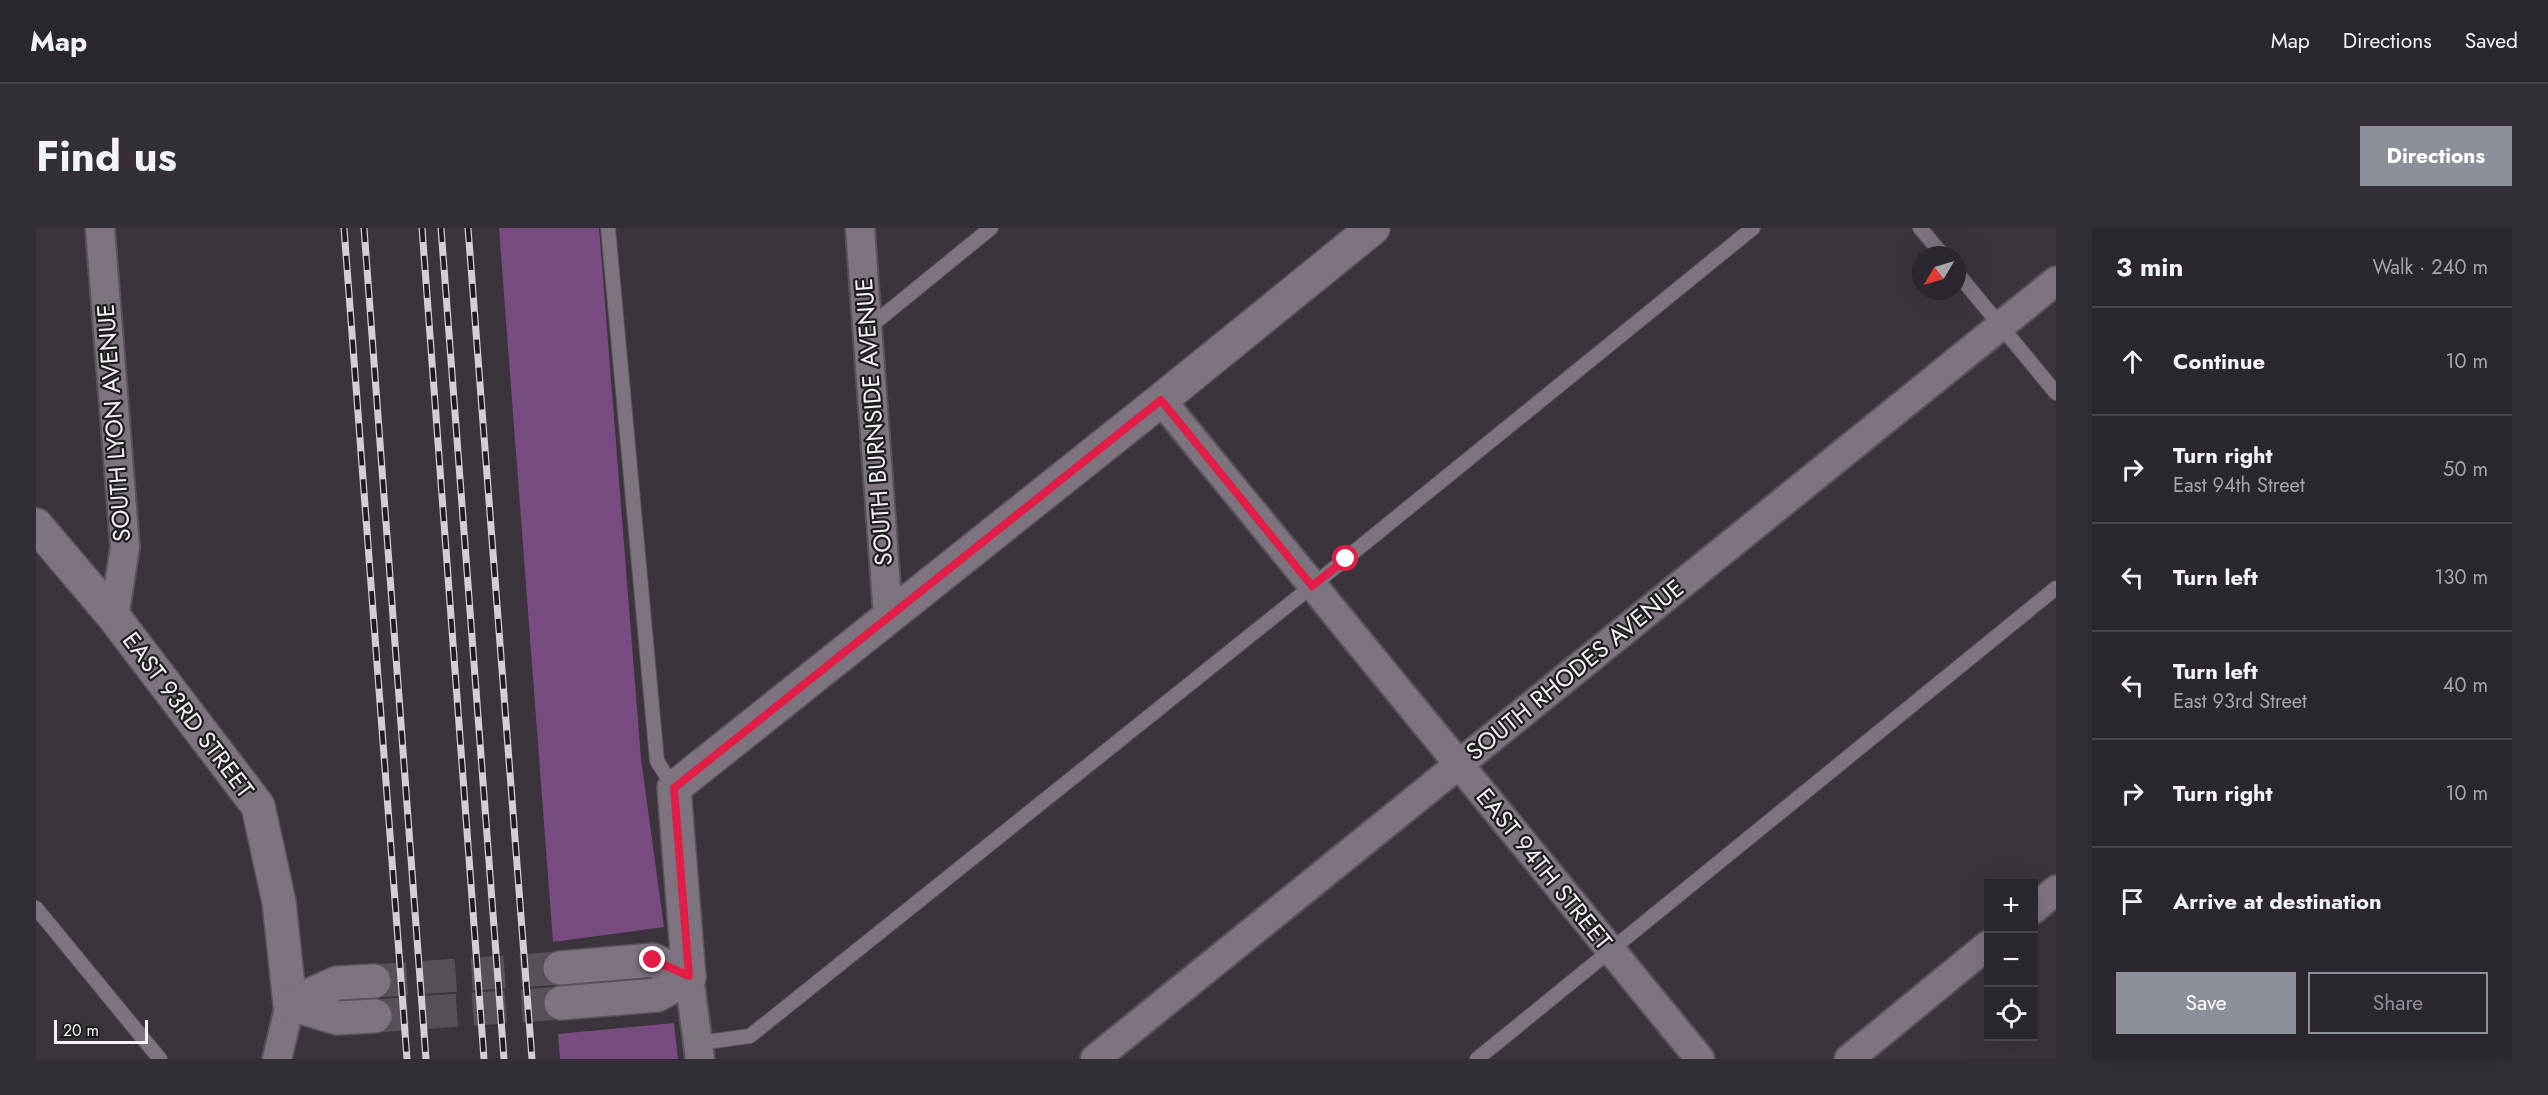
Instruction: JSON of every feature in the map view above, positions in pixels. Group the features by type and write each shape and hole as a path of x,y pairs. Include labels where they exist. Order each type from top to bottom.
{"street":[{"name":"SOUTH LYON AVENUE","path":"100,228 125,547 114,617"},
{"name":"SOUTH BURNSIDE AVENUE","path":"860,228 888,616"},
{"path":"700,1051 689,976 674,788 1373,228"},
{"name":"SOUTH RHODES AVENUE","path":"1095,1059 2056,282"},
{"name":"EAST 94TH STREET","path":"1161,400 1700,1059"},
{"name":"EAST 93RD STREET","path":"36,525 114,617 258,806 279,902 290,1004"},
{"path":"2038,906 2056,890"},
{"path":"1849,1059 1984,949"},
{"path":"560,968 653,960 689,976"},
{"path":"561,1003 657,995 689,976"},
{"path":"290,1004 337,983 374,981"},
{"path":"290,1004 337,1018 375,1016"},
{"path":"277,1059 290,1004"}],"lane":[{"path":"608,228 657,761 674,788"},
{"path":"866,330 991,228"},
{"path":"700,1051 750,1035 1312,586 1754,228"},
{"path":"1920,228 1935,246"},
{"path":"1966,284 2056,393"},
{"path":"1478,1059 2056,588"},
{"path":"36,908 160,1059"}],"shaded area":[{"path":"499,228 599,228 641,759 664,927 553,942"},
{"path":"674,1023 678,1059 560,1059 558,1034"}],"tunnel":[{"path":"374,981 560,968"},
{"path":"375,1016 561,1003"}],"railway":[{"path":"344,228 407,1059"},
{"path":"364,228 426,1059"},
{"path":"422,228 484,1059"},
{"path":"441,228 504,1059"},
{"path":"468,228 532,1059"}],"route":[{"path":"653,960 689,976 674,788 1161,400 1312,586 1346,559"}]}
